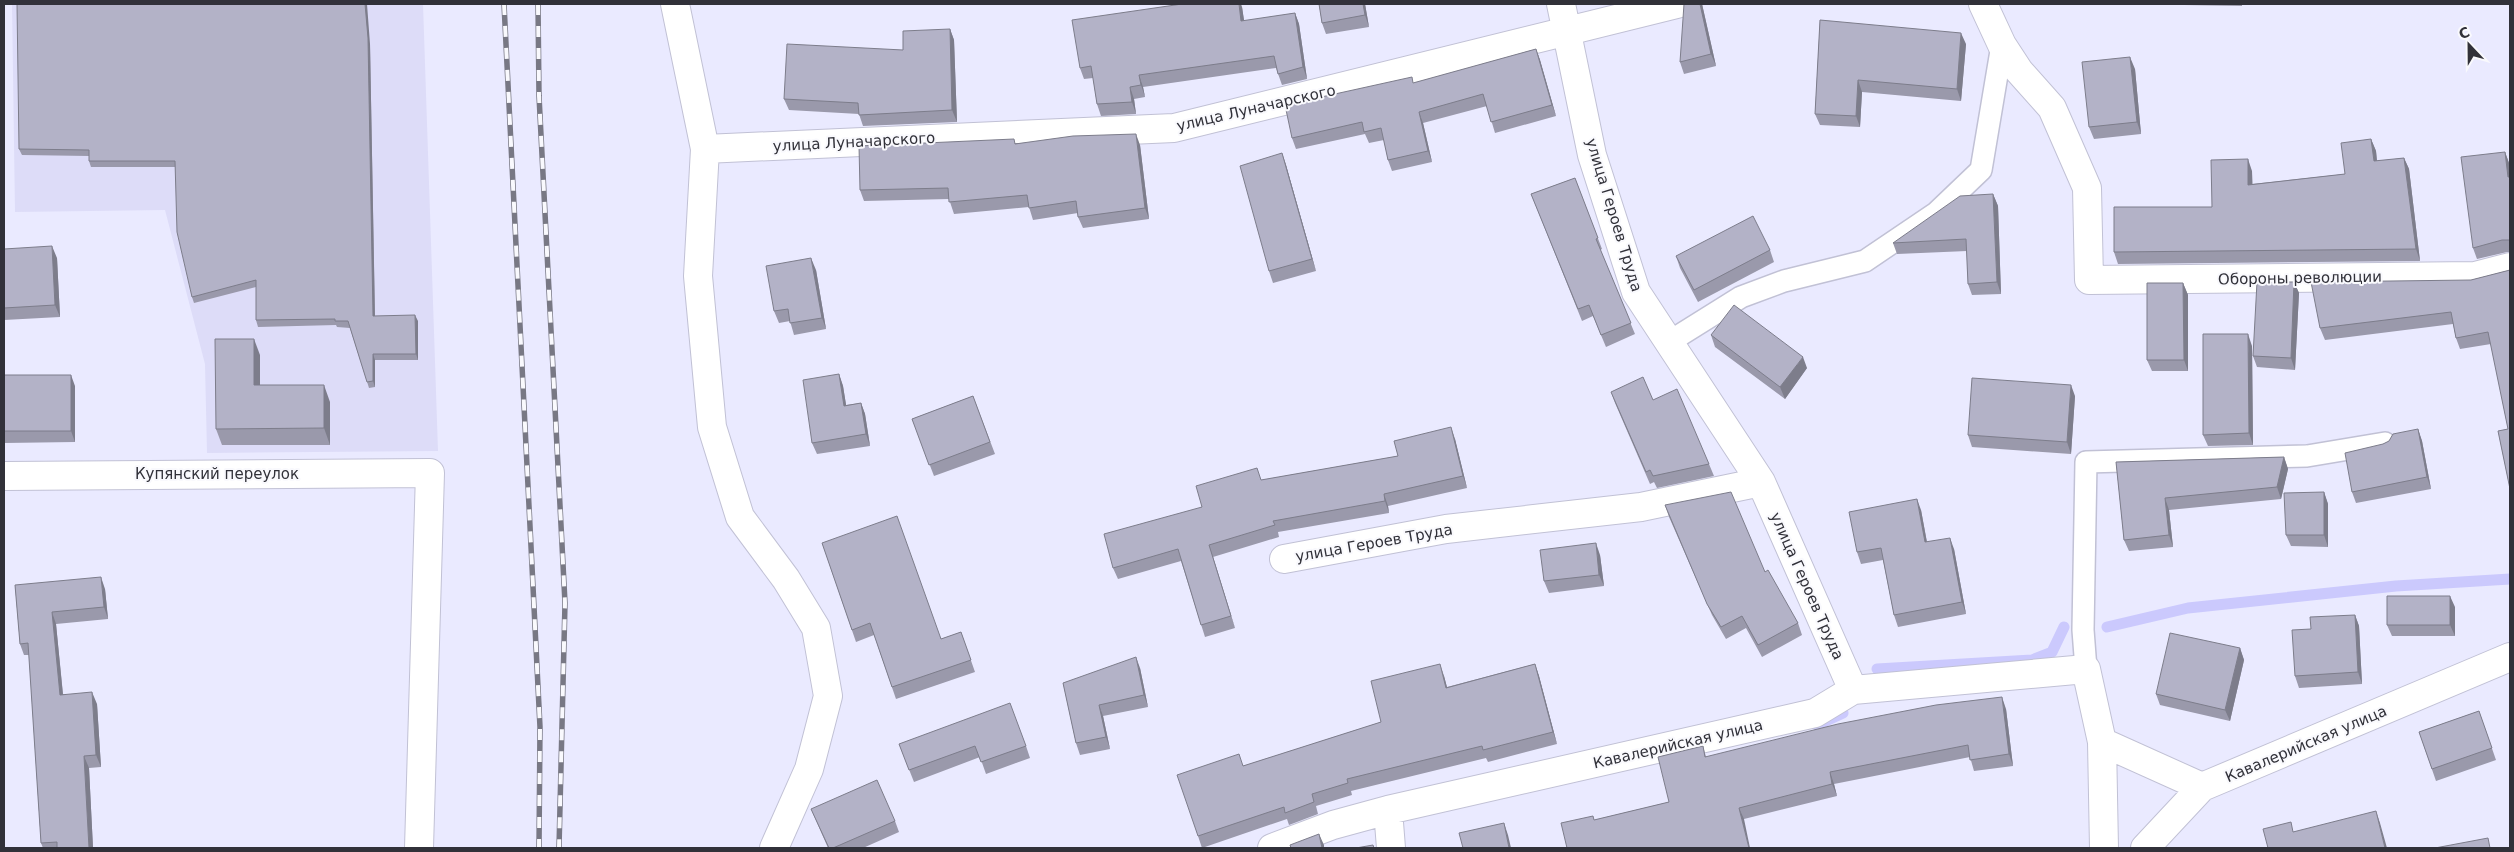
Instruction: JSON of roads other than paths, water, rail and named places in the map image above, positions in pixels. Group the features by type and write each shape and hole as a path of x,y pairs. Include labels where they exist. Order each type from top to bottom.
{"street":[{"path":"675,4 705,149 698,276 712,426 740,517 786,579 816,628 828,696 808,770 774,848"},
{"name":"улица Героев Труда","path":"1561,4 1592,155 1636,292 1760,482 1853,690"},
{"name":"улица Луначарского","path":"705,149 1174,128 1677,4"},
{"path":"1982,4 2002,45"},
{"name":"Обороны революции","path":"2002,45 2018,71 2052,108 2087,188 2089,280 2475,276 2510,267"},
{"name":"Купянский переулок","path":"4,476 430,473 419,848"},
{"name":"улица Героев Труда","path":"1284,559 1446,529 1641,506 1760,482"},
{"name":"Кавалерийская улица","path":"2202,787 2510,657"},
{"path":"2086,669 2102,742 2104,848"},
{"name":"Кавалерийская улица","path":"1272,848 1333,824 1388,810 1815,714 1853,690 2086,669"},
{"path":"2102,742 2202,787 2146,848"},
{"path":"1388,810 1391,848"}],"lane":[{"path":"1669,342 1741,297 1784,281 1865,261 1936,213 1980,170 2002,45"},
{"path":"2086,669 2083,630 2086,462 2307,456 2385,442"}],"waterway":[{"path":"2107,627 2188,608 2396,586 2510,579"},
{"path":"1877,669 2032,660 2052,652 2064,627"},
{"path":"1817,725 1843,713"}],"railway":[{"path":"504,4 540,727 539,848"},
{"path":"538,4 539,96 565,603 559,848"}]}
